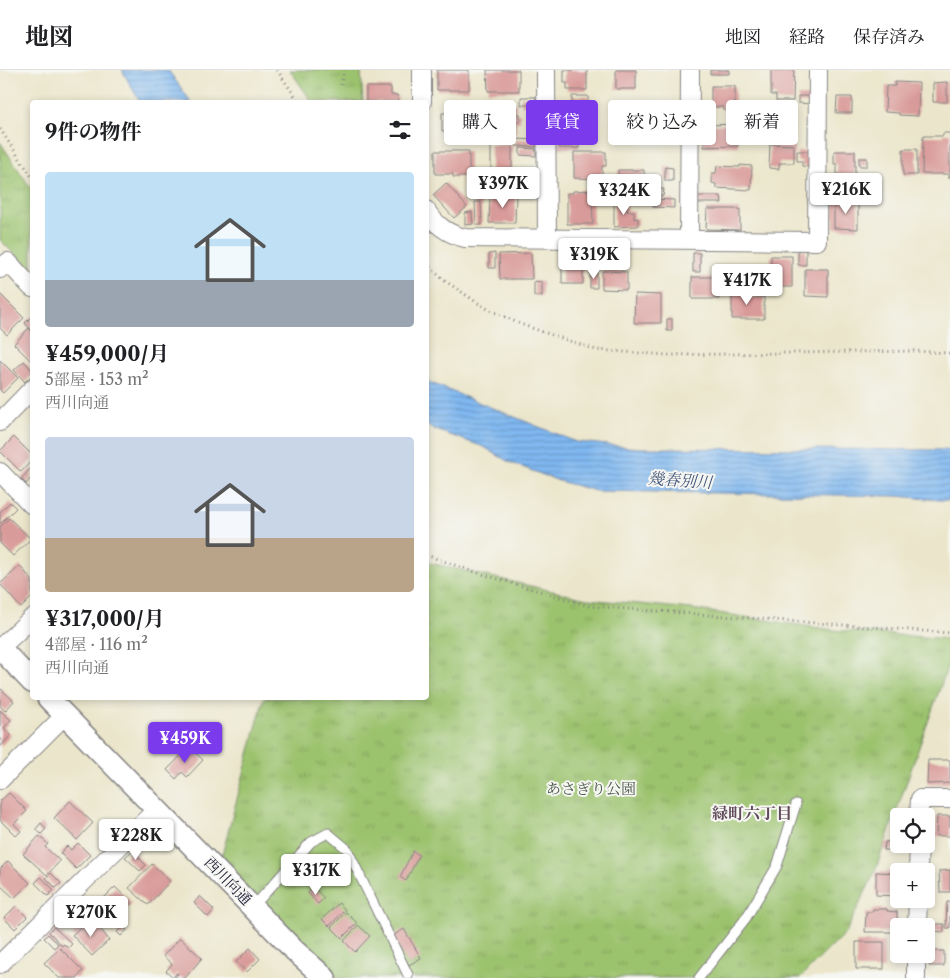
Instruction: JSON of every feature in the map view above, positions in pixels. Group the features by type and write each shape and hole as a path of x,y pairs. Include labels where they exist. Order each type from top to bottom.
{"street":[{"path":"422,70 422,100"},
{"path":"546,70 547,238"},
{"path":"689,239 690,70"},
{"path":"429,214 440,227 451,235 465,238 817,241 818,70"},
{"path":"0,269 8,262 30,286"},
{"path":"0,422 30,391"},
{"path":"0,472 30,503"},
{"path":"30,620 0,648 30,680"},
{"name":"西川向通","path":"50,700 294,950 325,978"},
{"path":"0,780 65,715"},
{"path":"919,808 920,799 950,798"},
{"path":"0,964 157,809"},
{"path":"916,963 916,978"}],"lane":[{"path":"700,978 746,918 777,866 796,804"},
{"path":"253,907 311,842 328,833 347,849 408,974"}],"path":[{"path":"277,70 297,100"},
{"path":"341,85 344,70"},
{"path":"0,129 30,174"},
{"path":"429,267 445,281 484,307 520,324 596,350 668,355 913,351 950,353"},
{"path":"429,556 475,572 589,606 950,633"}],"green space":[{"path":"290,70 361,70 363,100 311,100"},
{"path":"0,142 30,187 30,269 0,240"},
{"name":"あさぎり公園","path":"429,563 587,599 691,609 833,630 950,639 950,660 897,808 890,808 890,829 874,874 846,932 800,978 337,978 317,964 219,866 263,700 429,700"}],"water":[{"path":"122,70 168,70 190,100 139,100"},
{"name":"幾春別川","path":"429,382 576,442 639,448 950,450 950,501 897,496 596,491 559,481 509,462 484,447 429,426"}],"building":[{"path":"437,70 469,70 469,90 437,90"},
{"path":"487,70 519,70 519,91 488,91"},
{"path":"564,70 587,70 587,90 567,90 567,83 564,83"},
{"path":"616,70 636,70 636,89 616,89"},
{"path":"710,70 729,70 729,74 710,74"},
{"path":"771,70 794,70 793,100 776,100 776,95 771,95"},
{"path":"895,82 919,83 918,116 885,112 886,86 895,86"},
{"path":"947,82 947,102 933,102 933,83"},
{"path":"711,86 735,86 735,100 726,100 726,110 723,110 723,107 716,107 716,100 711,100"},
{"path":"366,87 391,87 391,95 397,95 398,100 366,100"},
{"path":"572,96 588,96 588,100 572,100"},
{"path":"798,96 811,96 811,104 798,103"},
{"path":"521,97 536,97 536,100 526,100 526,105 521,105"},
{"path":"837,97 852,97 852,113 836,113"},
{"path":"442,113 444,113 444,131 442,131"},
{"path":"516,114 520,114 520,122 516,122"},
{"path":"726,124 726,145 738,146 704,147 704,145 716,145 716,125"},
{"path":"943,133 950,133 950,178 948,178 948,174 922,174 923,136 943,136"},
{"path":"516,139 526,140 526,145 536,145 536,147 516,146"},
{"path":"491,145 512,145 512,176 491,177"},
{"path":"559,145 579,145 579,148 559,148"},
{"path":"770,145 794,145 794,163 779,163 779,169 769,168"},
{"path":"520,148 536,149 536,156 520,155"},
{"path":"903,149 917,149 917,175 903,175"},
{"path":"435,151 469,151 469,177 453,177 453,174 435,174"},
{"path":"797,151 810,151 809,167 802,166 802,161 797,161"},
{"path":"834,151 855,151 855,179 837,179 837,164 834,164"},
{"path":"574,152 606,152 606,166 602,166 602,179 574,178"},
{"path":"859,158 867,158 867,166 859,166"},
{"path":"740,165 752,166 751,190 716,188 716,184 712,183 712,173 716,173 717,166 740,167"},
{"path":"665,167 673,168 673,181 665,181"},
{"path":"618,170 644,170 644,189 636,189 636,194 619,194"},
{"path":"501,182 525,183 525,191 501,190"},
{"path":"446,183 467,207 454,218 433,195"},
{"path":"648,189 664,189 663,196 648,196"},
{"path":"592,190 593,224 567,224 567,193"},
{"path":"490,195 516,195 515,223 489,223"},
{"path":"697,196 721,196 722,203 697,203"},
{"path":"653,199 674,200 674,208 653,207"},
{"path":"834,199 848,199 848,203 858,203 858,229 834,228"},
{"path":"475,202 481,202 482,225 476,225"},
{"path":"614,203 627,203 627,211 634,211 634,219 638,218 638,226 614,227"},
{"path":"707,209 740,209 740,230 706,229"},
{"path":"472,212 473,224 465,225 465,213"},
{"path":"798,250 806,250 806,265 798,265"},
{"path":"495,253 495,268 489,268 489,254"},
{"path":"531,253 532,279 500,279 499,254"},
{"path":"693,253 700,253 700,272 693,272"},
{"path":"771,256 792,256 792,287 771,287"},
{"path":"562,259 583,259 583,284 562,284"},
{"path":"805,269 828,269 828,297 805,296"},
{"path":"602,271 627,272 627,290 602,289"},
{"path":"590,273 597,273 597,288 590,288"},
{"path":"692,277 719,277 719,299 692,299"},
{"path":"534,281 542,282 542,296 534,296"},
{"path":"732,289 748,289 748,297 764,297 764,319 732,319"},
{"path":"0,294 24,318 7,335 0,328"},
{"path":"635,294 661,295 661,323 634,323"},
{"path":"30,318 30,329 25,323"},
{"path":"667,319 672,319 672,331 667,331"},
{"path":"29,328 30,360 14,344"},
{"path":"0,360 18,378 3,393 0,390"},
{"path":"24,361 30,368 30,377 25,382 14,370"},
{"path":"14,437 30,453 30,462 21,472 0,451"},
{"path":"30,469 30,479 26,484 21,479"},
{"path":"10,502 16,508 0,524 0,512"},
{"path":"9,518 30,540 13,556 0,543 0,527"},
{"path":"20,566 30,578 30,599 21,608 0,584"},
{"path":"0,688 14,701 5,711 0,706"},
{"path":"0,710 11,720 4,728 11,735 0,747"},
{"path":"189,747 203,760 187,777 182,772 176,779 167,770"},
{"path":"928,760 950,760 950,783 927,784"},
{"path":"9,793 27,811 14,824 21,831 16,836 0,820 0,801"},
{"path":"70,801 93,823 77,840 54,818"},
{"path":"937,816 950,816 950,836 936,836"},
{"path":"41,823 46,829 41,834 36,829"},
{"path":"39,836 48,844 45,847 60,861 47,875 23,854"},
{"path":"885,842 890,842 890,850 884,850"},
{"path":"78,843 90,855 76,869 60,853 67,846 71,850"},
{"path":"132,851 146,865 140,871 125,857"},
{"path":"413,851 419,855 406,881 400,877"},
{"path":"8,861 30,883 14,898 0,885 0,869"},
{"path":"152,864 170,881 148,905 129,888"},
{"path":"950,870 950,892 940,892 939,871"},
{"path":"876,872 890,873 890,896 876,895"},
{"path":"51,873 61,883 56,888 46,878"},
{"path":"41,877 54,890 48,896 35,883"},
{"path":"115,887 132,903 112,922 99,909 102,905 100,902"},
{"path":"313,887 324,898 318,904 308,893"},
{"path":"200,896 214,910 208,917 194,903"},
{"path":"84,899 98,912 92,918 78,904"},
{"path":"947,902 950,902 950,928 946,928"},
{"path":"339,903 345,910 329,926 322,919"},
{"path":"16,906 27,917 15,929 4,918"},
{"path":"873,909 887,909 887,911 897,912 897,918 890,918 890,932 865,932 866,912 872,912"},
{"path":"346,912 357,923 342,938 331,927"},
{"path":"86,922 91,926 95,922 109,940 92,956 72,935"},
{"path":"935,924 944,924 944,932 935,931"},
{"path":"358,925 370,936 355,952 344,941"},
{"path":"123,926 127,930 121,936 117,932"},
{"path":"54,927 72,944 68,948 64,944 62,946 49,932"},
{"path":"404,929 421,958 409,965 391,937"},
{"path":"48,934 58,944 54,948 44,938"},
{"path":"180,938 202,958 185,978 174,978 178,974 173,977 166,971 172,964 163,956"},
{"path":"856,942 884,942 884,969 856,969"},
{"path":"60,948 83,971 77,978 59,978 44,963"},
{"path":"250,948 260,959 247,972 236,962"},
{"path":"935,951 944,951 944,966 929,966 929,963 935,963"}],"district":[{"name":"緑町六丁目","path":"752,813"}]}
